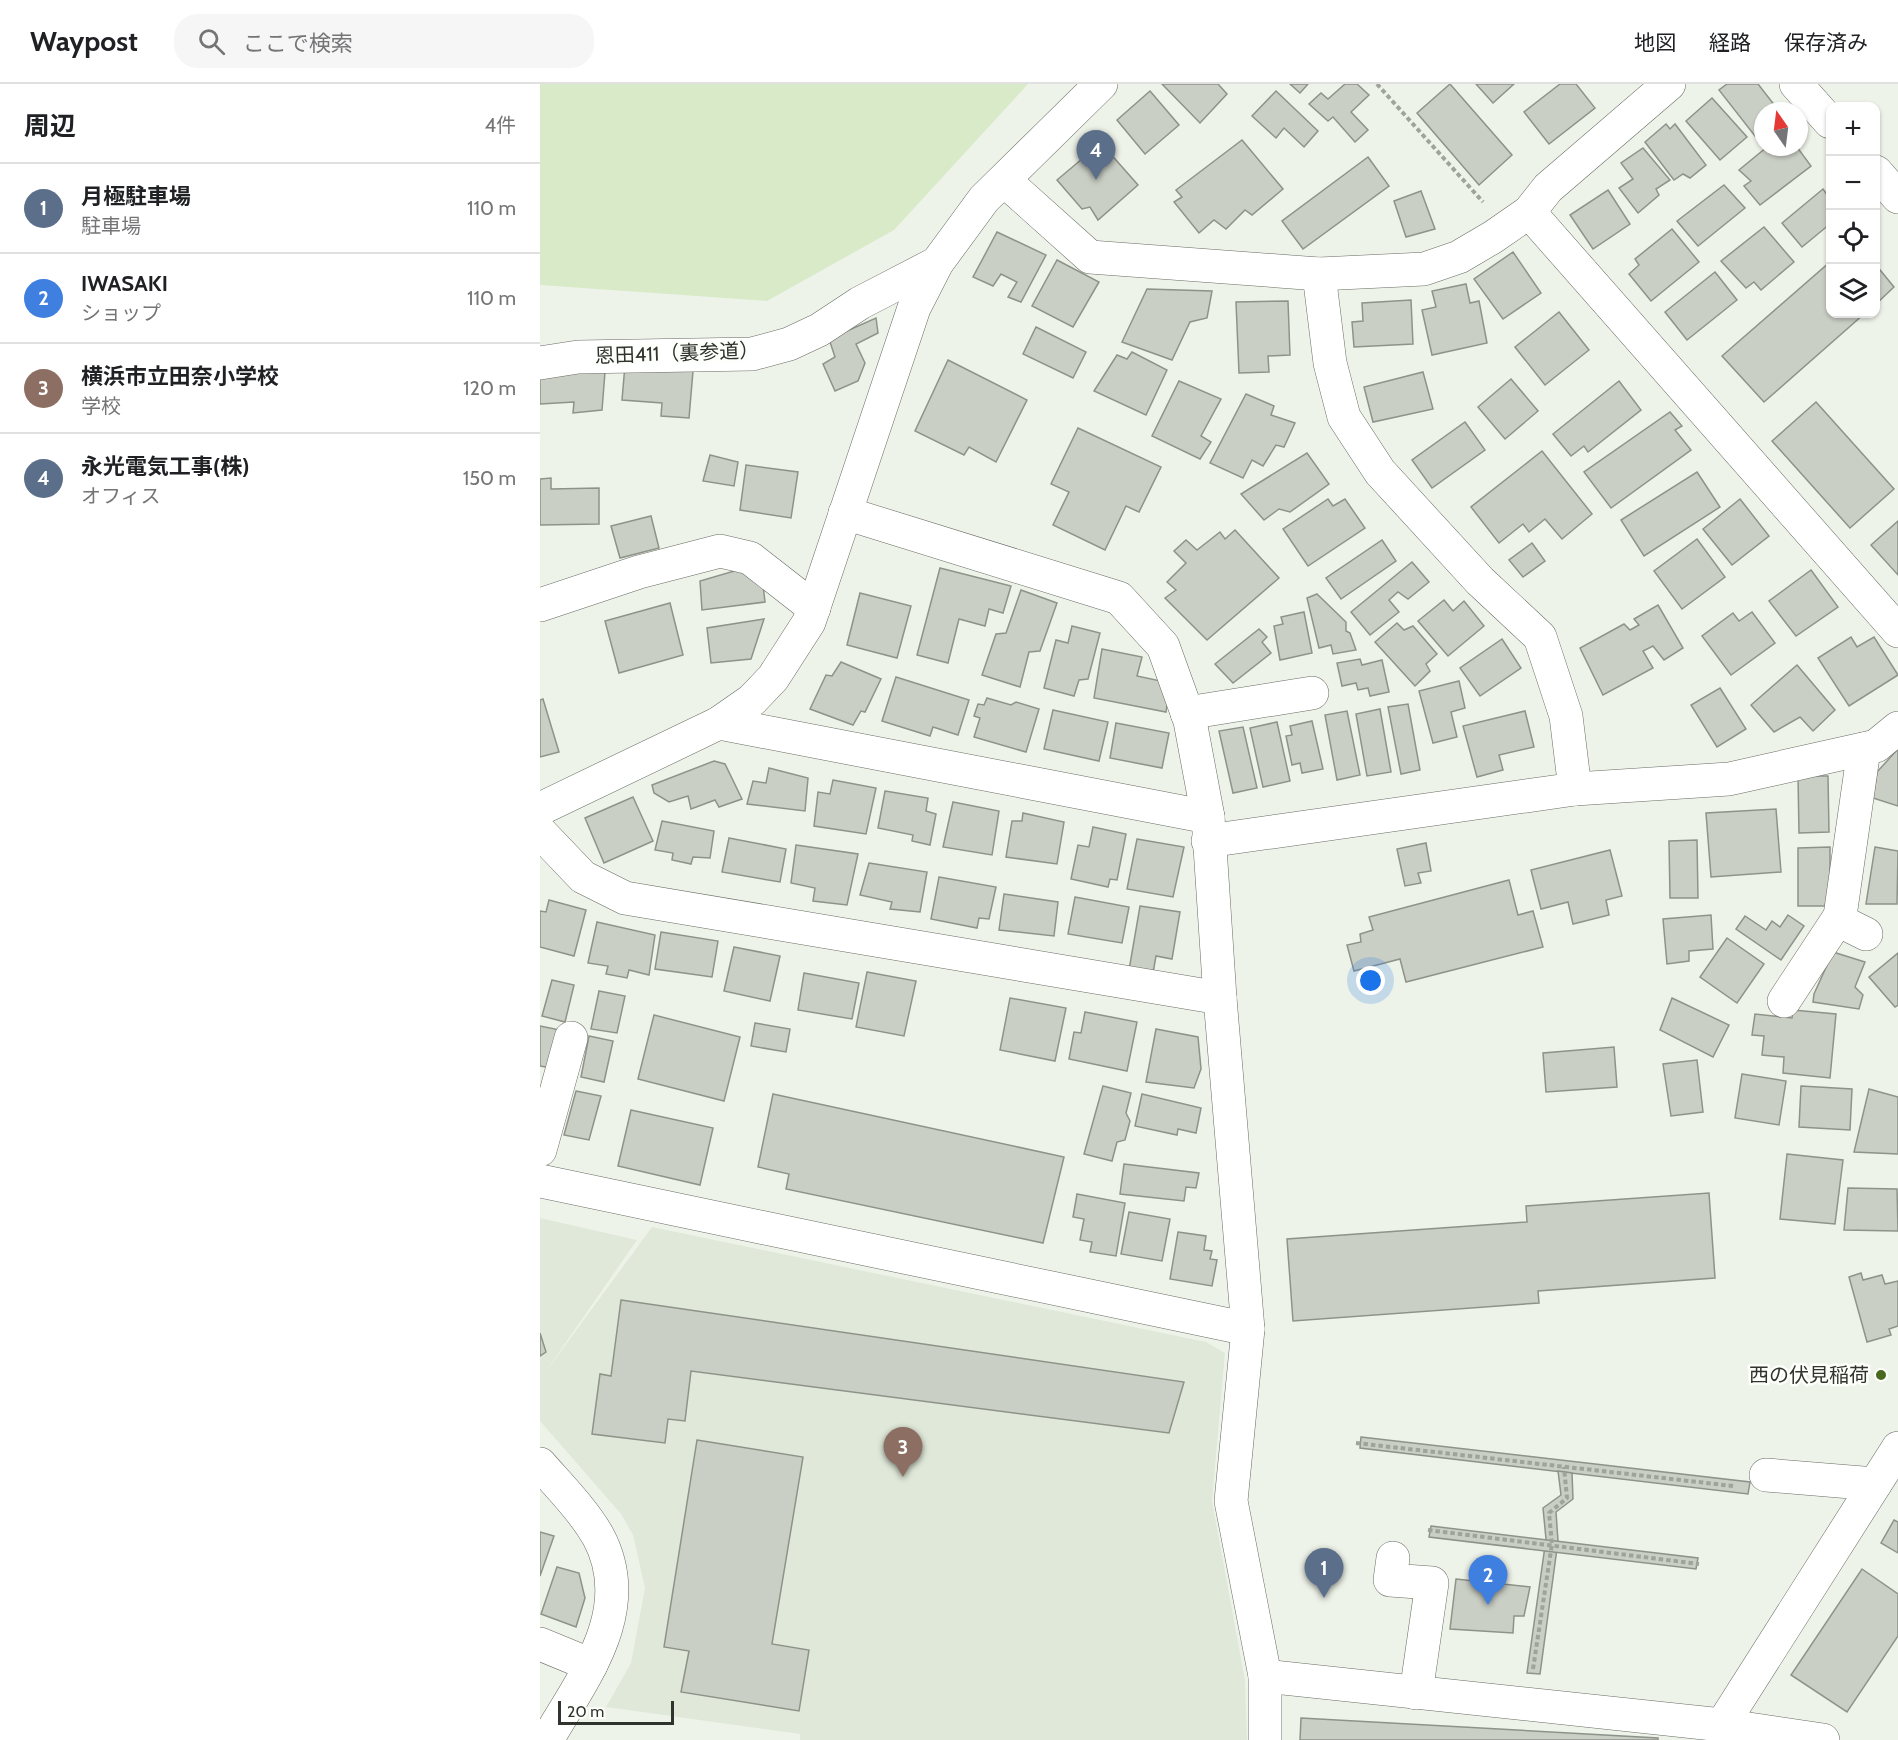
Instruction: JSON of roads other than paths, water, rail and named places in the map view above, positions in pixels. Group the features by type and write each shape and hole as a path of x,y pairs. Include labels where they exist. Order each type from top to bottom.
{"street":[{"path":"540,809 719,723 752,700 773,678 809,622 914,308 937,263 984,199 1101,84"},
{"path":"1004,180 1090,257 1319,274 1424,269 1459,257 1518,220 1548,188 1669,84"},
{"path":"1796,84 1826,118"},
{"path":"1880,177 1898,197"},
{"path":"1518,220 1898,631"},
{"name":"恩田411（裏参道）","path":"540,363 578,357 752,354 789,344 819,330 861,303 937,263"},
{"path":"1319,274 1330,363 1344,417 1380,471 1480,581 1540,637 1566,716 1575,789"},
{"path":"845,513 1119,598 1163,646 1187,714 1208,829 1248,1329 1231,1501 1265,1676 1265,1740"},
{"path":"540,605 639,572 720,551 750,558 814,608"},
{"path":"1187,714 1312,693"},
{"path":"719,723 1208,829 1575,789 1729,779 1876,746 1898,728"},
{"path":"1784,1001 1852,927 1864,749"},
{"path":"540,832 583,877 625,898 1220,998"},
{"path":"540,1150 571,1038"},
{"path":"540,1181 1248,1329"},
{"path":"1722,1725 1898,1448"},
{"path":"540,1464 586,1518 599,1538 609,1566 613,1594 605,1636 591,1665 546,1740"},
{"path":"1754,1481 1875,1485"},
{"path":"1393,1558 1390,1580 1432,1583 1416,1693"},
{"path":"540,1644 591,1665"},
{"path":"1265,1676 1722,1725 1823,1740"}],"place":[{"name":"永光電気工事(株)","path":"1096,180"},
{"name":"西の伏見稲荷","path":"1881,1375"},
{"name":"横浜市立田奈小学校","path":"903,1477"},
{"name":"月極駐車場","path":"1324,1598"},
{"name":"IWASAKI","path":"1488,1605"}]}
